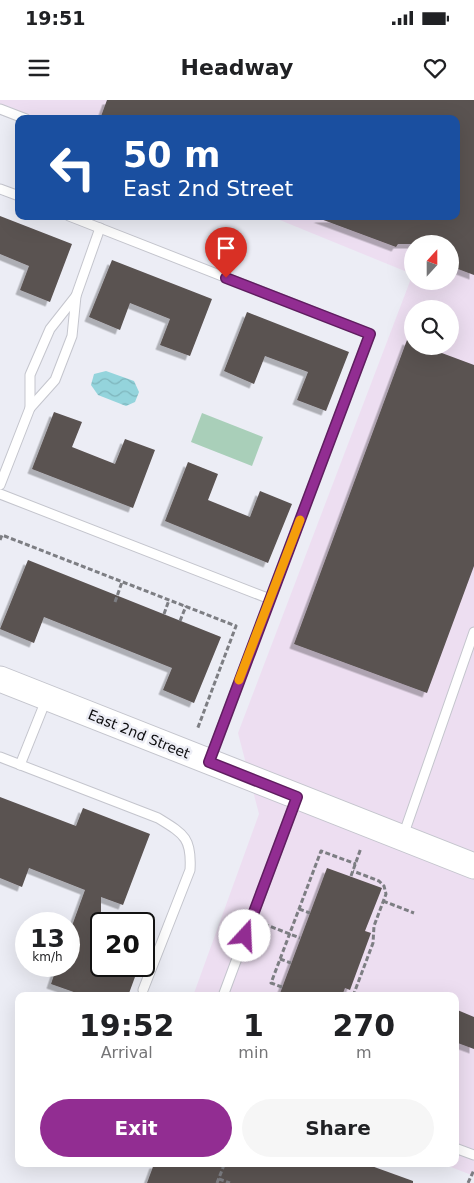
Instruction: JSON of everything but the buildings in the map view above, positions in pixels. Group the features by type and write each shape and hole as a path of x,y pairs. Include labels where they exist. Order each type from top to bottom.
{"street":[{"name":"East 2nd Street","path":"0,679 474,866"}],"lane":[{"path":"0,109 16,115"},
{"path":"0,189 15,195"},
{"path":"79,220 370,334 209,762"},
{"path":"0,485 30,408 55,380 72,336 76,296 100,228"},
{"path":"30,408 30,375 50,329 76,296"},
{"path":"0,494 270,599"},
{"path":"402,839 474,632"},
{"path":"20,764 47,698"},
{"path":"0,757 158,818 180,832 191,850 190,870 143,990"},
{"path":"224,992 297,797"},
{"path":"459,1149 474,1155"}],"path":[{"path":"0,540 2,535 236,626 197,730"},
{"path":"115,602 122,582"},
{"path":"164,614 169,600"},
{"path":"180,621 186,606"},
{"path":"351,876 362,848"},
{"path":"282,987 271,983 321,851 356,864"},
{"path":"353,872 382,884 385,890 374,926 373,943 355,992"},
{"path":"383,901 414,913"},
{"path":"299,909 310,913"},
{"path":"251,920 300,938"},
{"path":"280,959 291,963"},
{"path":"224,1167 218,1181 230,1183"},
{"path":"468,1183 474,1169"}],"shaded area":[{"path":"0,100 474,100 474,1176 451,1167 459,1167 459,992 194,992 259,814 238,733 407,290 459,290 459,235 404,235 404,271 280,220 460,220 460,115 19,115 0,107"}],"green space":[{"path":"202,413 263,437 252,466 191,442"}],"water":[{"path":"106,371 134,381 139,392 135,402 126,406 98,395 91,385 94,374"}],"slow traffic":[{"path":"239,680 300,520"}],"route":[{"path":"226,278 370,334 209,762 297,797 245,936"}]}
